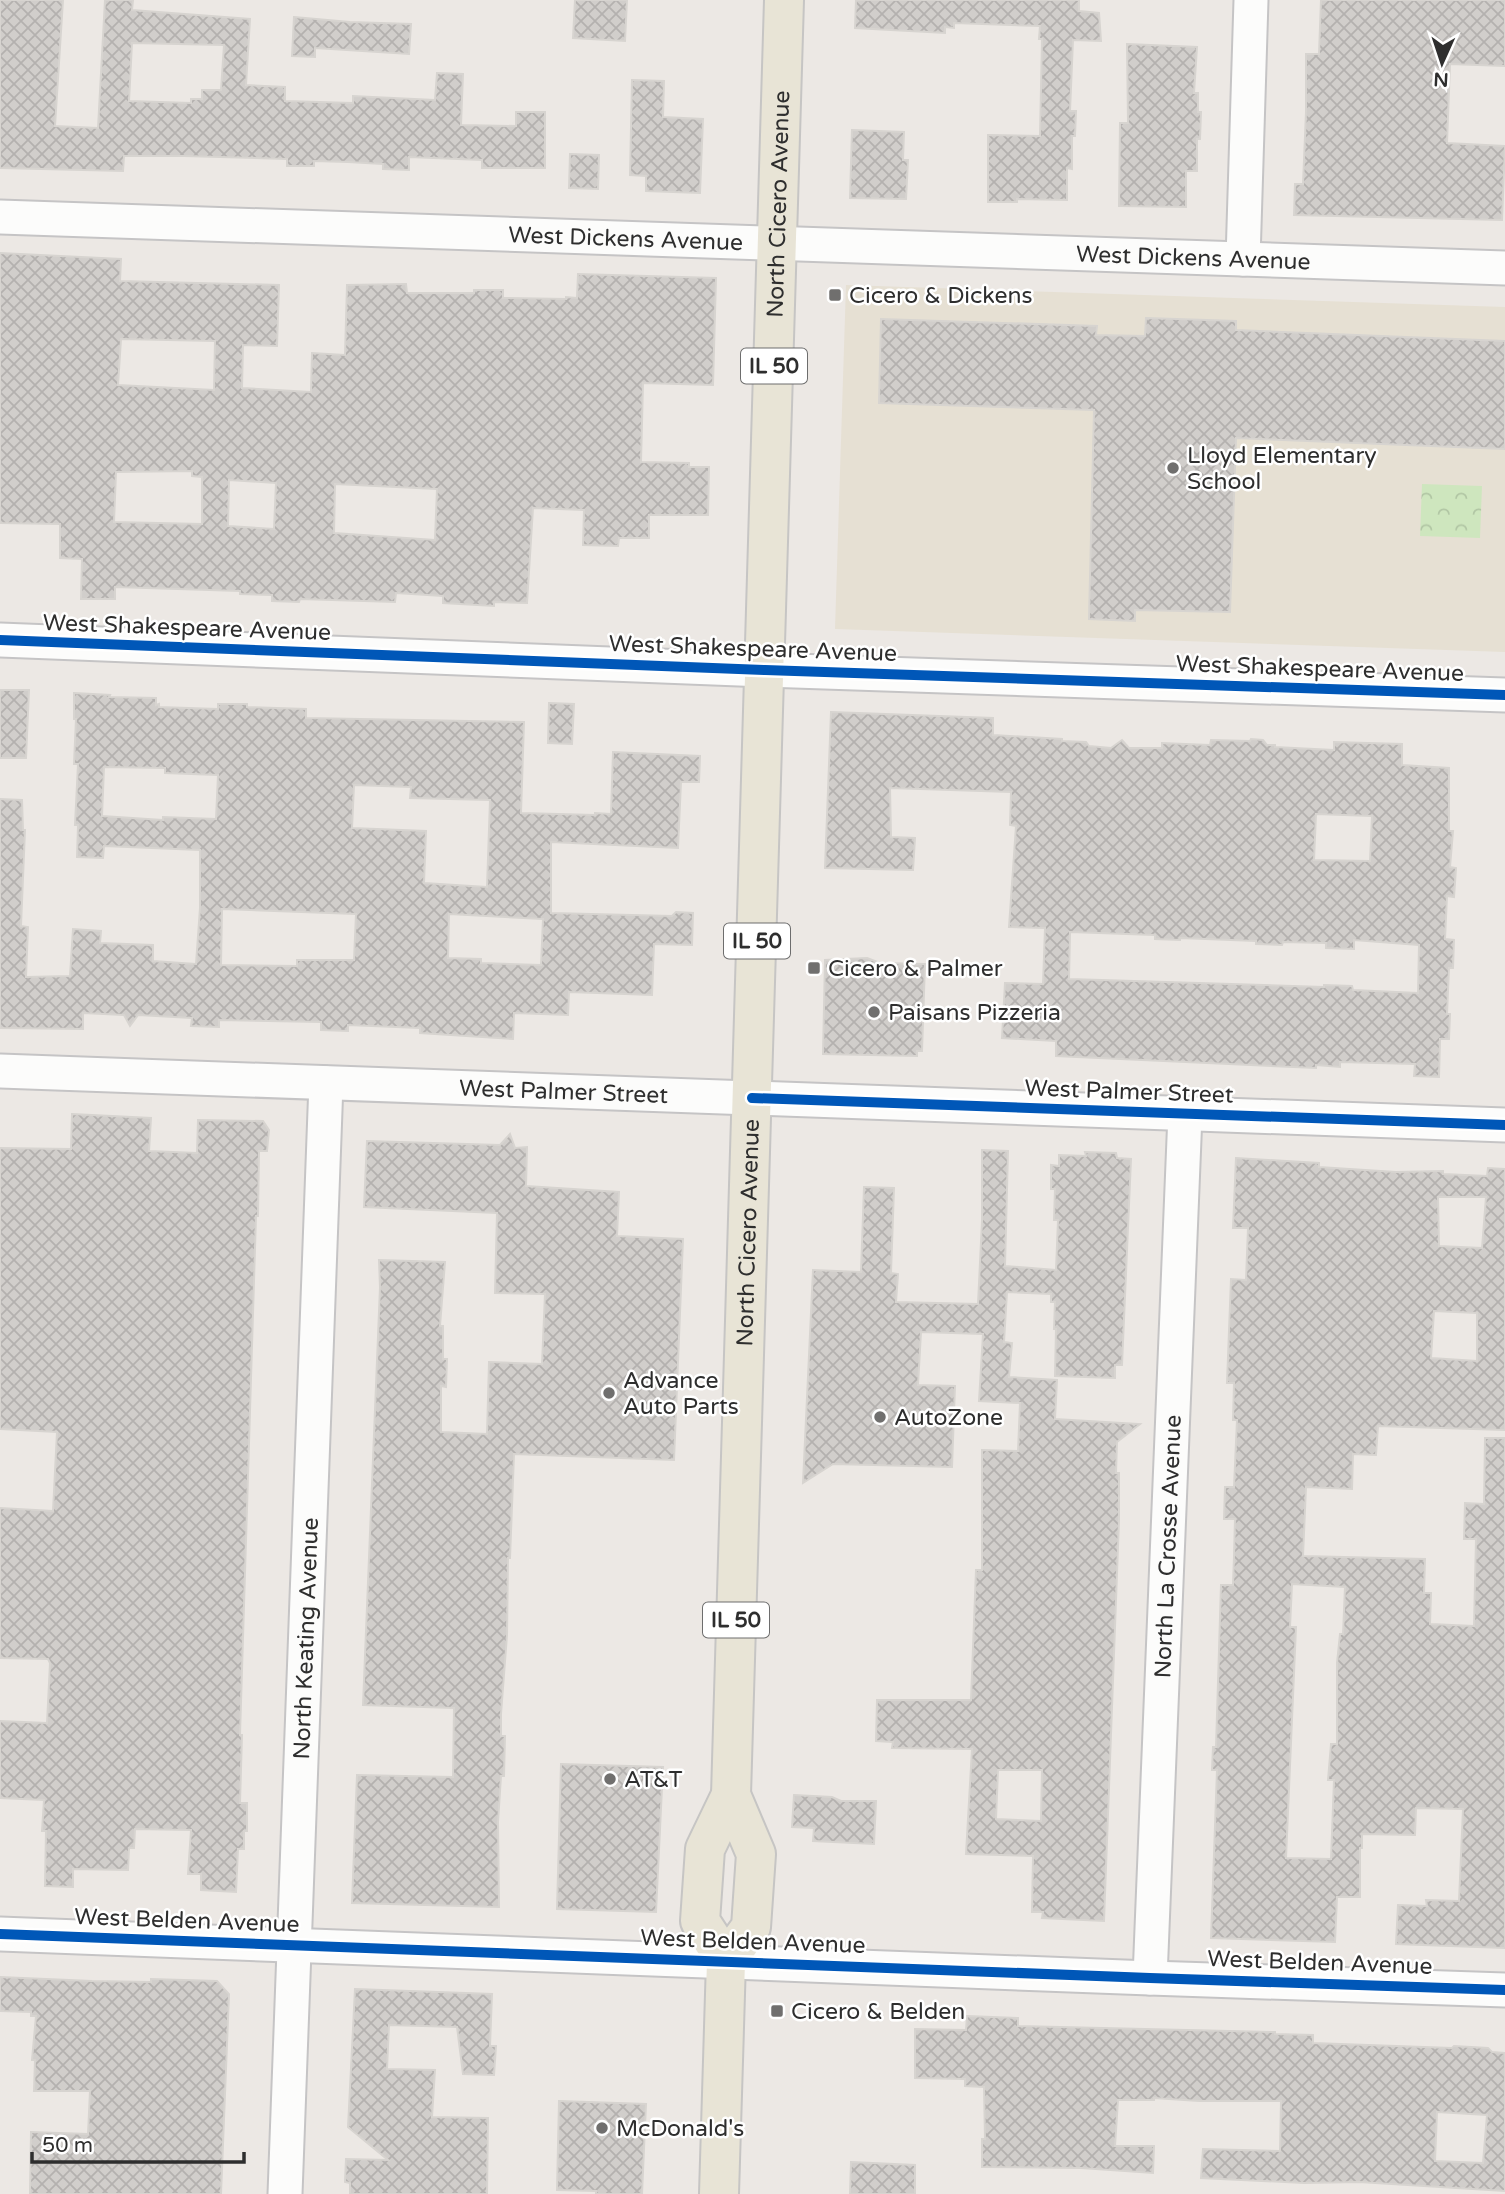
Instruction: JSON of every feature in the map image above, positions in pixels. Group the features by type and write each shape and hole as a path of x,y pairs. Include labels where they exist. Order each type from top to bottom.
{"main road":[{"name":"North Cicero Avenue","path":"732,1795 705,1849 700,1921 726,1961 751,1927 756,1854 732,1795 784,0"},
{"path":"719,2194 726,1961"}],"street":[{"path":"1243,259 1251,0"},
{"name":"West Dickens Avenue","path":"0,217 1505,268"},
{"name":"West Shakespeare Avenue","path":"0,640 1505,695"},
{"name":"West Palmer Street","path":"0,1071 1505,1125"},
{"name":"North Keating Avenue","path":"285,2194 326,1083"},
{"name":"North La Crosse Avenue","path":"1150,1978 1185,1114"},
{"name":"West Belden Avenue","path":"0,1934 1505,1990"}],"shaded area":[{"name":"Lloyd Elementary School","path":"846,285 1505,307 1505,652 835,629"}],"green space":[{"path":"1422,484 1482,486 1480,538 1420,536"}],"building":[{"path":"0,0 63,0 55,126 98,128 105,0 133,0 132,10 250,19 246,85 285,87 285,101 353,103 353,96 435,100 437,73 463,74 461,125 516,126 516,112 545,112 545,168 482,168 482,160 409,157 409,170 383,169 383,164 348,162 314,161 314,166 287,166 287,159 124,156 123,171 0,168","holes":["132,43 224,45 221,90 202,90 202,99 191,99 191,103 129,101"]},
{"path":"575,0 627,0 625,41 573,38"},
{"path":"856,0 1079,0 1079,11 1099,13 1101,41 1073,40 1070,111 1076,111 1075,136 1072,136 1072,169 1067,168 1067,200 1017,199 1017,202 988,202 988,135 1040,136 1040,26 954,23 954,28 945,27 945,33 855,28"},
{"path":"1321,0 1505,0 1505,66 1450,64 1447,143 1505,146 1502,220 1294,215 1295,184 1303,184 1306,54 1319,54"},
{"path":"294,17 411,24 409,54 315,48 315,57 292,56"},
{"path":"1127,44 1197,47 1194,93 1198,93 1198,112 1201,112 1200,139 1197,139 1197,171 1186,171 1186,207 1119,206 1120,123 1128,123"},
{"path":"632,80 664,81 663,117 703,119 700,193 646,191 646,176 630,175"},
{"path":"852,130 904,132 903,160 908,160 906,199 850,198"},
{"path":"570,154 599,155 598,189 569,188"},
{"path":"0,253 121,259 120,281 279,285 277,346 243,345 242,388 311,392 312,353 345,355 347,285 406,284 407,293 503,290 503,298 566,299 577,298 578,274 716,278 713,385 643,383 641,462 689,463 689,467 709,467 708,515 649,515 649,538 619,538 618,546 583,545 584,510 533,508 527,603 494,602 494,606 443,603 443,596 396,593 395,602 300,599 299,602 272,601 272,595 240,594 240,591 115,587 115,599 81,599 82,559 60,558 60,524 0,523","holes":["121,339 215,341 214,390 118,385","192,471 192,476 202,477 202,524 114,522 116,472","229,480 276,483 274,529 228,526","335,484 437,489 435,540 334,533"]},
{"path":"1146,318 1236,321 1236,330 1505,341 1505,449 1236,438 1230,612 1135,610 1135,621 1089,619 1094,410 879,403 881,319 1097,326 1096,335 1145,336"},
{"path":"0,690 29,690 26,758 0,758"},
{"path":"74,693 156,698 156,705 159,704 159,707 218,709 218,704 247,704 247,707 306,709 306,718 524,722 521,813 611,814 613,752 700,756 699,782 681,782 678,848 551,842 551,913 672,916 676,912 693,913 692,945 654,944 652,995 569,992 568,1015 514,1013 513,1039 420,1033 420,1028 348,1025 348,1031 321,1030 321,1022 219,1020 219,1027 191,1026 192,1018 138,1015 130,1026 124,1015 83,1013 83,1029 0,1028 0,799 22,800 25,830 21,926 28,927 26,977 70,976 73,929 101,931 100,943 153,945 153,961 196,964 200,850 104,846 103,858 77,857 78,825 75,825 78,764 74,764","holes":["104,767 165,768 165,773 218,775 216,819 163,817 163,820 102,816","354,785 411,787 410,798 490,800 487,887 424,883 426,831 352,828","222,909 356,914 354,960 297,960 297,966 221,965","449,914 543,919 541,965 481,963 481,959 448,958"]},
{"path":"549,703 574,704 572,744 548,743"},
{"path":"831,712 993,718 993,735 1062,739 1111,748 1122,740 1129,748 1162,748 1162,743 1210,745 1211,740 1251,739 1263,740 1267,745 1275,747 1334,750 1334,742 1402,744 1402,765 1449,768 1449,831 1453,831 1450,867 1456,868 1454,897 1447,896 1445,939 1454,940 1453,968 1449,968 1449,1039 1440,1039 1439,1077 1414,1076 1415,1064 1340,1062 1340,1067 1316,1065 1316,1068 1056,1056 1056,1041 1002,1038 1005,983 1043,984 1045,928 1009,927 1016,826 1010,825 1011,792 890,788 891,837 915,838 913,870 825,868","holes":["1316,814 1372,816 1370,861 1314,860","1070,932 1155,935 1155,939 1256,941 1256,944 1326,943 1326,948 1354,949 1354,940 1419,945 1418,993 1353,990 1352,986 1069,979"]},
{"name":"Paisans Pizzeria","path":"867,958 880,963 925,964 922,1051 917,1051 917,1056 823,1054 825,960"},
{"path":"72,1114 151,1118 149,1151 197,1153 198,1120 263,1121 269,1130 267,1151 259,1151 256,1216 240,1735 240,1803 247,1803 247,1831 244,1831 244,1849 238,1849 236,1892 201,1890 201,1874 188,1874 191,1830 135,1829 134,1848 129,1848 128,1870 73,1869 73,1887 45,1886 46,1831 42,1831 44,1800 0,1798 0,1721 47,1723 50,1663 48,1659 0,1658 0,1508 53,1511 57,1432 0,1429 0,1148 71,1149"},
{"path":"510,1134 515,1148 527,1147 526,1186 619,1192 617,1236 683,1239 674,1460 514,1454 501,1714 501,1736 505,1736 504,1776 501,1776 498,1822 499,1907 352,1903 357,1775 453,1777 454,1708 363,1705 379,1260 445,1262 440,1326 443,1326 443,1359 447,1359 446,1387 441,1386 441,1432 487,1434 489,1362 542,1364 545,1294 495,1293 497,1213 364,1207 367,1141 500,1145"},
{"path":"982,1150 1008,1151 1005,1266 1056,1270 1058,1220 1054,1220 1055,1189 1051,1189 1051,1165 1059,1166 1059,1155 1086,1156 1085,1152 1116,1153 1117,1158 1131,1159 1122,1365 1115,1365 1115,1378 1055,1376 1055,1302 1051,1302 1051,1294 1007,1292 1004,1342 1012,1343 1009,1377 1057,1380 1055,1419 1140,1424 1117,1442 1119,1520 1104,1921 1042,1918 1043,1912 1032,1912 1033,1856 966,1854 972,1749 892,1748 893,1742 876,1741 877,1700 971,1700 976,1570 982,1570 982,1450 1018,1451 1020,1403 979,1401 983,1334 921,1332 918,1385 955,1386 952,1467 833,1464 803,1483 813,1270 861,1272 864,1187 894,1188 891,1273 898,1274 896,1302 978,1304","holes":["998,1770 1042,1770 1041,1821 996,1819"]},
{"path":"1236,1158 1319,1163 1319,1167 1396,1172 1443,1171 1443,1174 1487,1176 1488,1168 1505,1169 1505,1430 1378,1426 1376,1455 1353,1454 1352,1489 1306,1487 1303,1556 1425,1559 1424,1593 1431,1593 1430,1624 1474,1626 1476,1539 1464,1539 1465,1503 1484,1504 1485,1438 1505,1438 1505,1948 1396,1944 1398,1905 1427,1906 1426,1900 1459,1901 1463,1809 1416,1808 1415,1835 1362,1834 1360,1897 1337,1897 1335,1942 1211,1938 1217,1770 1212,1770 1213,1747 1216,1747 1221,1585 1233,1585 1234,1556 1235,1519 1224,1519 1225,1487 1234,1487 1237,1420 1233,1420 1234,1383 1227,1383 1231,1279 1246,1280 1248,1228 1233,1228","holes":["1438,1197 1486,1197 1482,1248 1439,1246","1434,1311 1477,1313 1477,1361 1431,1358","1292,1584 1345,1587 1343,1634 1340,1634 1337,1663 1337,1744 1331,1744 1328,1780 1334,1780 1331,1859 1286,1858 1296,1627 1290,1627"]},
{"path":"561,1764 663,1767 656,1912 557,1909"},
{"path":"794,1795 832,1797 841,1801 876,1801 874,1844 813,1841 814,1828 792,1827"},
{"path":"0,1977 92,1981 217,1981 229,1994 221,2194 30,2194 31,2132 88,2134 90,2091 34,2091 35,2060 32,2060 36,2016 31,2016 31,2012 0,2011"},
{"path":"355,1989 492,1994 490,2046 496,2046 494,2075 463,2074 457,2027 389,2025 387,2069 435,2070 432,2117 488,2118 487,2194 350,2194 350,2183 345,2182 346,2159 388,2160 348,2127"},
{"path":"967,2016 1018,2018 1018,2026 1275,2032 1313,2035 1313,2043 1454,2046 1488,2048 1492,2052 1505,2053 1505,2191 1359,2182 1304,2183 1201,2178 1203,2149 1280,2151 1281,2101 1154,2098 1118,2100 1115,2146 1154,2146 1153,2173 1081,2168 982,2167 982,2139 985,2139 984,2087 965,2086 965,2079 915,2078 915,2029 966,2030","holes":["1437,2112 1487,2115 1483,2163 1435,2161"]},
{"name":"McDonald's","path":"559,2101 646,2104 642,2194 596,2194 596,2191 557,2190"},
{"path":"851,2162 915,2165 915,2194 850,2194"}],"cycle path":[{"path":"0,640 1505,695"},
{"path":"752,1098 1505,1125"},
{"path":"0,1934 1505,1990"}],"place":[{"name":"Cicero & Dickens","path":"835,295"},
{"name":"Lloyd Elementary School","path":"1173,468"},
{"name":"Cicero & Palmer","path":"814,968"},
{"name":"Paisans Pizzeria","path":"874,1012"},
{"name":"Advance Auto Parts","path":"609,1393"},
{"name":"AutoZone","path":"880,1417"},
{"name":"AT&T","path":"610,1779"},
{"name":"Cicero & Belden","path":"777,2011"},
{"name":"McDonald's","path":"602,2128"}]}
